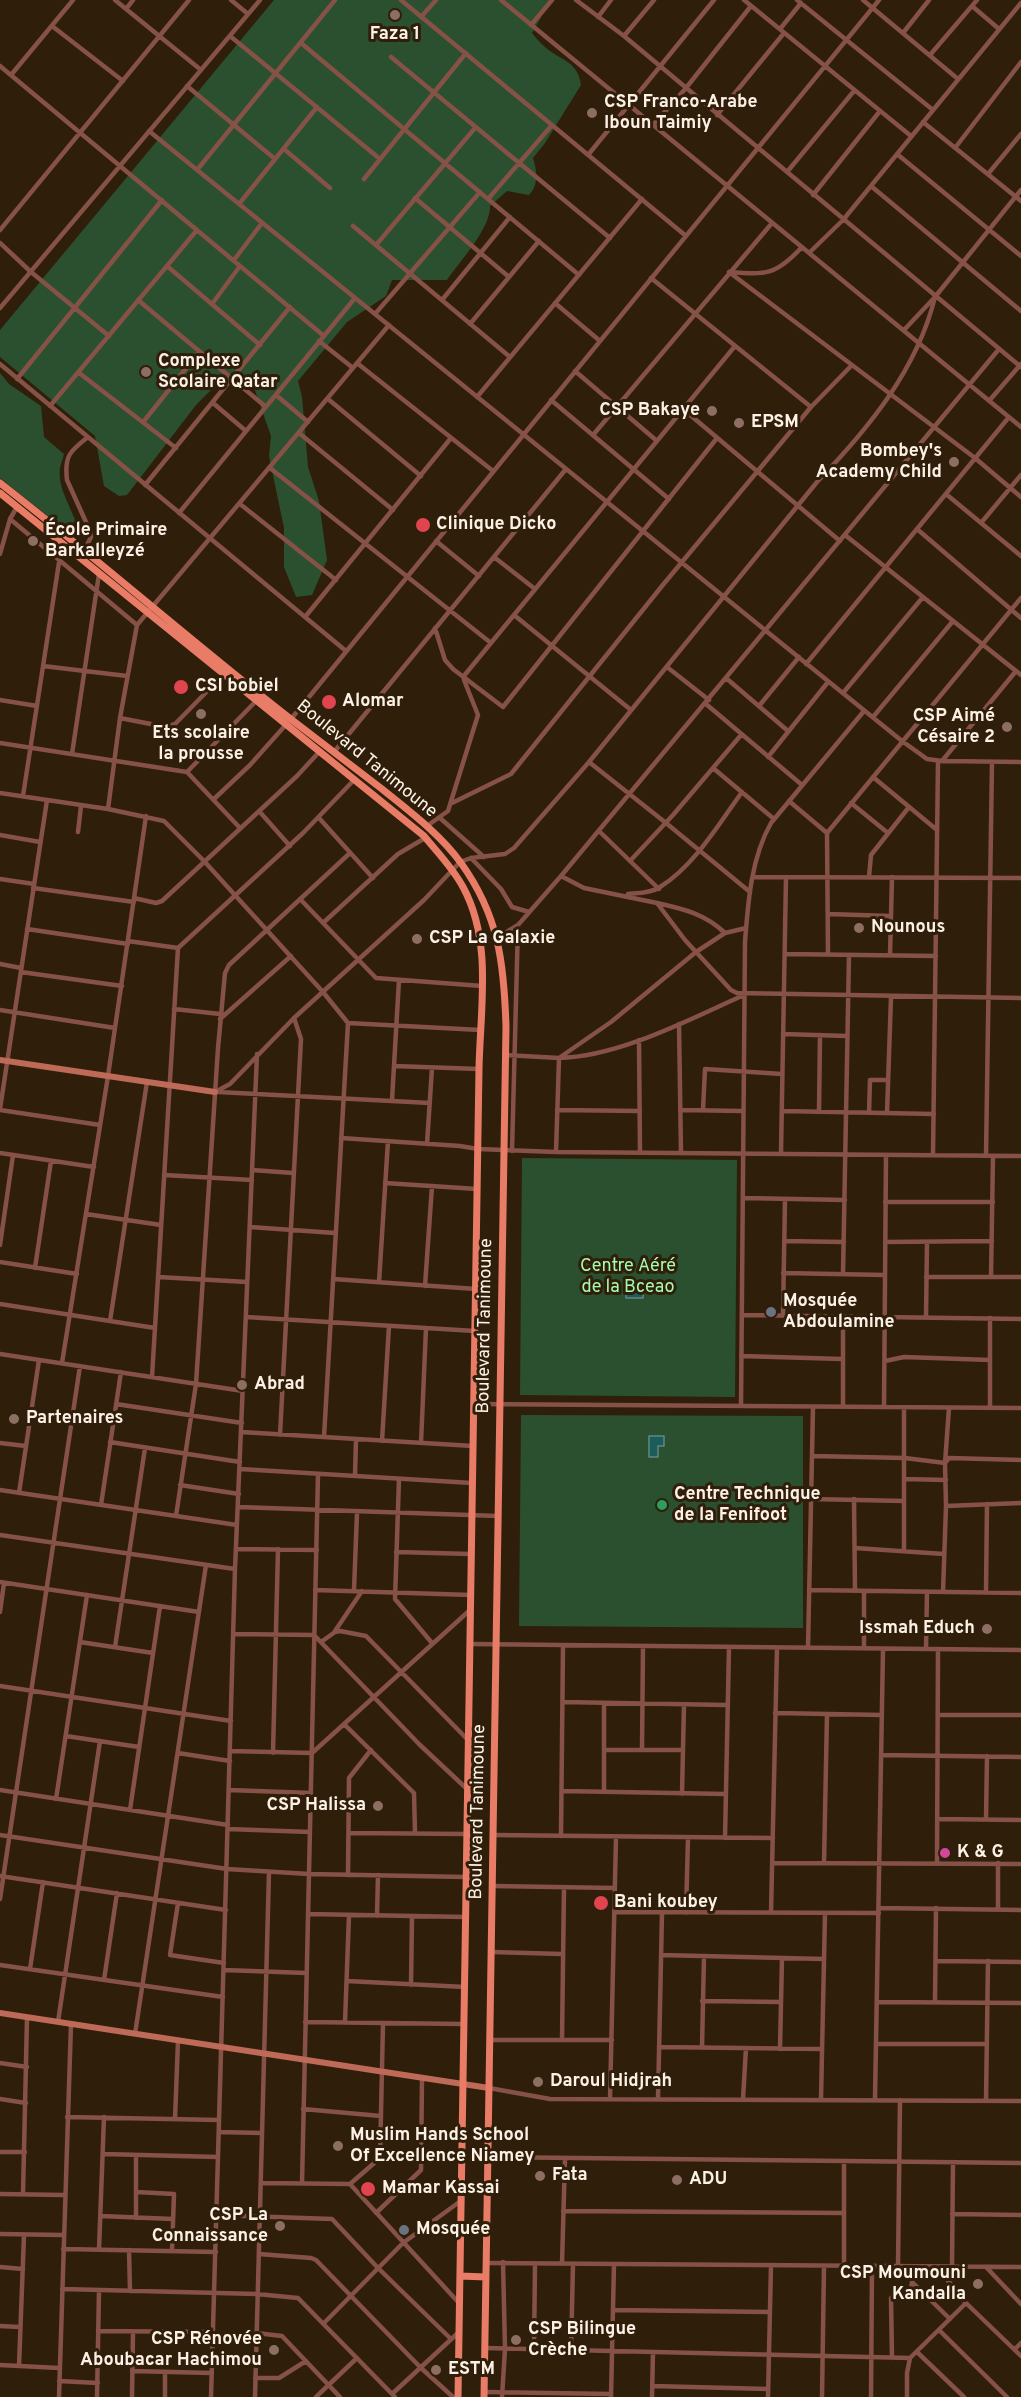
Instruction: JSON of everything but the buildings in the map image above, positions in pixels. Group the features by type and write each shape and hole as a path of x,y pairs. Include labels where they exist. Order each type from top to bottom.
{"main road":[{"name":"Boulevard Tanimoune","path":"0,483 84,551 257,700 334,752 426,827 460,862 481,896 503,960 505,1055 484,2394"},
{"name":"Boulevard Tanimoune","path":"0,493 99,574 149,608 425,837 453,870 469,900 479,935 482,986 473,1404 458,2397"},
{"path":"460,2276 486,2277"}],"street":[{"path":"11,75 73,0"},
{"path":"115,0 201,70"},
{"path":"126,9 133,0"},
{"path":"0,231 189,0"},
{"path":"231,0 248,14"},
{"path":"0,308 261,0"},
{"path":"197,170 335,0"},
{"path":"401,0 686,236"},
{"path":"422,17 435,0"},
{"path":"501,0 1021,427"},
{"path":"531,25 552,0"},
{"path":"576,0 624,36 1020,366 990,401"},
{"path":"598,17 611,0"},
{"path":"624,36 654,0"},
{"path":"588,155 714,0"},
{"path":"744,0 911,136"},
{"path":"863,0 958,79"},
{"path":"214,799 250,765 288,722 879,0"},
{"path":"903,33 928,2 920,0"},
{"path":"930,55 977,0"},
{"path":"717,115 782,31 799,2 933,110"},
{"path":"809,253 843,220 1021,2"},
{"path":"653,125 686,88 751,6"},
{"path":"972,6 999,29"},
{"path":"52,26 123,81"},
{"path":"230,36 380,159"},
{"path":"301,43 579,275"},
{"path":"364,179 466,53"},
{"path":"391,57 610,238"},
{"path":"955,148 1021,62"},
{"path":"0,66 324,336"},
{"path":"188,86 275,159"},
{"path":"787,172 854,91"},
{"path":"239,204 317,107"},
{"path":"813,195 880,111"},
{"path":"923,122 1021,201"},
{"path":"488,199 552,125"},
{"path":"376,245 475,128"},
{"path":"149,131 902,741 927,759 1021,762"},
{"path":"988,174 1021,134"},
{"path":"284,149 330,188"},
{"path":"897,154 1021,256"},
{"path":"871,186 1021,310"},
{"path":"904,330 935,297 1021,190"},
{"path":"375,314 480,192"},
{"path":"415,198 509,277"},
{"path":"477,397 642,199"},
{"path":"17,379 162,200"},
{"path":"442,300 510,217"},
{"path":"234,260 262,223"},
{"path":"593,435 772,223"},
{"path":"353,226 510,357"},
{"path":"50,406 197,230"},
{"path":"470,324 538,241"},
{"path":"0,243 31,272 109,336"},
{"path":"729,272 754,274 777,269 785,265 802,247"},
{"path":"167,266 260,345"},
{"path":"212,304 240,266"},
{"path":"729,272 975,458 1021,497"},
{"path":"651,278 811,407"},
{"path":"215,1092 230,1084 294,1018 424,900 460,862 471,858 505,854 514,848 589,762 817,482 850,447 890,394 920,344 935,297"},
{"path":"179,513 355,298"},
{"path":"138,300 266,407"},
{"path":"555,303 600,341"},
{"path":"145,485 290,307"},
{"path":"108,809 120,718 137,625 389,325"},
{"path":"319,341 353,368"},
{"path":"463,677 735,346"},
{"path":"497,938 518,925 561,876 999,349"},
{"path":"144,422 200,352"},
{"path":"357,363 493,471"},
{"path":"0,364 346,651"},
{"path":"452,804 511,774 811,407 852,365"},
{"path":"575,371 657,441"},
{"path":"78,372 176,448"},
{"path":"276,395 308,422"},
{"path":"328,399 421,476"},
{"path":"551,400 669,499"},
{"path":"213,403 246,431"},
{"path":"683,409 840,541"},
{"path":"806,664 1009,417"},
{"path":"299,433 393,510"},
{"path":"84,551 91,537 90,531 67,480 66,471 71,450 88,437"},
{"path":"305,617 452,438"},
{"path":"435,628 446,660 463,677 503,707 717,438"},
{"path":"270,468 491,643"},
{"path":"334,752 566,469"},
{"path":"981,523 1021,475"},
{"path":"946,494 1021,556"},
{"path":"240,504 336,580"},
{"path":"0,554 10,519 17,507"},
{"path":"10,519 137,625"},
{"path":"917,529 1021,618"},
{"path":"845,535 1021,675"},
{"path":"436,541 479,576"},
{"path":"23,796 62,543"},
{"path":"494,557 535,589"},
{"path":"72,754 99,574"},
{"path":"843,693 923,597"},
{"path":"828,954 827,833 1021,598"},
{"path":"513,615 631,710"},
{"path":"873,717 953,621"},
{"path":"759,706 799,657"},
{"path":"43,666 127,676"},
{"path":"667,667 741,735 802,785"},
{"path":"933,1155 940,761 1016,671"},
{"path":"120,718 166,726 175,724 224,673"},
{"path":"426,827 448,811 452,804 478,714 463,677"},
{"path":"726,678 789,731"},
{"path":"768,757 828,682"},
{"path":"0,700 37,706"},
{"path":"187,771 257,700"},
{"path":"741,1406 744,994 746,928 750,892 762,840 774,819 864,711"},
{"path":"630,861 666,823 741,735"},
{"path":"0,743 187,771 240,828"},
{"path":"0,879 33,886 159,902 301,772 320,751"},
{"path":"589,762 750,892"},
{"path":"986,1156 992,762"},
{"path":"713,768 774,819"},
{"path":"873,777 938,831"},
{"path":"152,1377 178,948 290,846 354,780"},
{"path":"617,893 639,893 658,889 700,850 742,792"},
{"path":"0,793 108,809 165,822 291,956 348,1023 324,1437"},
{"path":"46,800 15,1012 4,1060 0,1110 100,1125"},
{"path":"789,801 827,833"},
{"path":"851,803 888,833"},
{"path":"78,832 81,806"},
{"path":"869,877 871,855 909,807"},
{"path":"259,811 290,846"},
{"path":"62,1363 122,986 146,816"},
{"path":"319,818 373,878"},
{"path":"440,818 484,856"},
{"path":"599,831 658,889"},
{"path":"0,835 40,842"},
{"path":"324,923 401,852 425,837"},
{"path":"176,1516 196,1383 220,1017 227,967 350,853"},
{"path":"471,858 501,889 512,907 529,912"},
{"path":"561,876 584,888 617,893 692,911 713,922 725,933"},
{"path":"753,877 1021,878"},
{"path":"781,1153 786,877"},
{"path":"890,955 892,877"},
{"path":"300,899 376,978 482,986"},
{"path":"657,903 696,952 731,990 744,994 1021,998"},
{"path":"828,914 891,916"},
{"path":"512,1151 518,925"},
{"path":"559,1058 611,1022 696,952 725,933 746,928"},
{"path":"27,929 178,948"},
{"path":"784,954 936,956"},
{"path":"843,1274 849,955"},
{"path":"220,1017 291,956"},
{"path":"0,964 21,970 122,986"},
{"path":"392,1100 399,980"},
{"path":"505,1055 576,1057 639,1040 744,994"},
{"path":"887,1113 891,997"},
{"path":"174,1009 220,1017"},
{"path":"0,1010 115,1028"},
{"path":"280,1435 301,1039 294,1018"},
{"path":"348,1023 480,1030"},
{"path":"679,1024 681,1153"},
{"path":"783,1034 847,1036"},
{"path":"819,1112 820,1035"},
{"path":"639,1040 640,1153"},
{"path":"211,2397 235,1569 257,1054"},
{"path":"556,1152 559,1058"},
{"path":"4,1060 215,1092 430,1103"},
{"path":"394,1066 479,1069"},
{"path":"427,1144 432,1068"},
{"path":"703,1110 705,1069 782,1074"},
{"path":"869,1113 870,1080 888,1080"},
{"path":"110,1321 147,1082"},
{"path":"557,1110 640,1111"},
{"path":"680,1110 743,1111"},
{"path":"782,1111 934,1114"},
{"path":"341,1138 512,1151 1021,1156"},
{"path":"379,1282 388,1141"},
{"path":"0,1153 94,1167"},
{"path":"0,1245 14,1155"},
{"path":"884,1407 886,1155"},
{"path":"992,1277 993,1156"},
{"path":"35,1268 51,1161"},
{"path":"252,1170 293,1173"},
{"path":"164,1175 252,1180"},
{"path":"385,1183 477,1189"},
{"path":"425,1286 432,1186"},
{"path":"742,1198 845,1200"},
{"path":"783,1316 785,1199"},
{"path":"885,1202 993,1202"},
{"path":"86,1214 161,1225"},
{"path":"250,1227 335,1233"},
{"path":"784,1241 844,1242"},
{"path":"885,1242 992,1241"},
{"path":"926,1317 927,1242"},
{"path":"0,1262 77,1274"},
{"path":"783,1273 885,1275"},
{"path":"158,1277 247,1282"},
{"path":"927,1277 1021,1277"},
{"path":"333,1279 476,1289"},
{"path":"0,1304 156,1328"},
{"path":"742,1315 1021,1319"},
{"path":"246,1317 475,1331"},
{"path":"843,1317 843,1407"},
{"path":"990,1318 990,1408"},
{"path":"382,1441 389,1326"},
{"path":"421,1443 426,1328"},
{"path":"0,1354 243,1391"},
{"path":"741,1356 842,1359"},
{"path":"885,1361 904,1357 990,1360"},
{"path":"19,1493 39,1360"},
{"path":"0,1899 80,1366"},
{"path":"101,1505 121,1372"},
{"path":"116,1404 242,1423"},
{"path":"473,1404 1021,1408"},
{"path":"808,1648 813,1407"},
{"path":"904,1407 904,1550"},
{"path":"943,1592 945,1463 949,1408"},
{"path":"241,1432 473,1446"},
{"path":"355,1476 356,1439"},
{"path":"0,1443 26,1446"},
{"path":"110,1443 240,1462"},
{"path":"115,1647 145,1448"},
{"path":"812,1456 905,1458 945,1463"},
{"path":"945,1463 949,1458 1021,1460"},
{"path":"240,1469 472,1483"},
{"path":"302,2183 318,1474"},
{"path":"399,1479 395,1593 398,1604 432,1643"},
{"path":"904,1479 946,1480"},
{"path":"180,1485 238,1494"},
{"path":"0,1490 237,1526"},
{"path":"811,1499 904,1501"},
{"path":"854,1499 855,1591"},
{"path":"946,1506 1021,1503"},
{"path":"986,1592 987,1504"},
{"path":"238,1508 498,1516"},
{"path":"354,1590 357,1513"},
{"path":"0,1535 235,1569"},
{"path":"855,1548 944,1554"},
{"path":"236,1549 316,1550"},
{"path":"273,1753 278,1549"},
{"path":"396,1552 471,1554"},
{"path":"135,2034 206,1565"},
{"path":"0,1612 2,1582 199,1612"},
{"path":"315,1590 471,1595"},
{"path":"809,1590 1021,1593"},
{"path":"321,1642 335,1632 362,1591"},
{"path":"864,1591 864,1648"},
{"path":"926,1649 927,1592"},
{"path":"56,1799 87,1595"},
{"path":"130,1810 160,1606"},
{"path":"230,1751 312,1753 470,1610"},
{"path":"335,1632 350,1631 366,1636 469,1741"},
{"path":"234,1634 314,1635 374,1698 468,1790"},
{"path":"80,1642 153,1653"},
{"path":"470,1644 1021,1650"},
{"path":"561,1836 563,1646"},
{"path":"642,1750 643,1646"},
{"path":"725,1838 729,1647"},
{"path":"771,1914 777,1648"},
{"path":"875,2099 883,1648"},
{"path":"937,1863 938,1649"},
{"path":"0,1686 231,1720"},
{"path":"563,1702 726,1705"},
{"path":"604,1703 604,1792"},
{"path":"682,1794 684,1704"},
{"path":"775,1713 882,1715"},
{"path":"824,1863 827,1714"},
{"path":"938,1715 1021,1715"},
{"path":"345,1725 415,1795 415,1833"},
{"path":"66,1736 139,1747"},
{"path":"58,2022 100,1741"},
{"path":"348,1875 350,1776 371,1750"},
{"path":"604,1750 683,1750"},
{"path":"178,1753 230,1761"},
{"path":"881,1755 1021,1757"},
{"path":"986,1819 987,1756"},
{"path":"0,1790 228,1827 310,1832"},
{"path":"229,1790 310,1793"},
{"path":"562,1791 726,1794"},
{"path":"937,1819 1021,1820"},
{"path":"348,1833 467,1834"},
{"path":"0,1835 227,1869 309,1874 466,1877"},
{"path":"494,1835 773,1838"},
{"path":"610,2099 616,1836"},
{"path":"686,1913 688,1838"},
{"path":"772,1863 1021,1864"},
{"path":"998,1863 998,1909"},
{"path":"255,2397 269,1872"},
{"path":"377,1916 378,1875"},
{"path":"2,1876 226,1910"},
{"path":"30,1969 43,1882"},
{"path":"493,1886 615,1888"},
{"path":"562,2040 564,1887"},
{"path":"104,1980 117,1893"},
{"path":"178,1903 170,1955 224,1963"},
{"path":"615,1912 825,1914 936,1908 1021,1910"},
{"path":"935,2001 936,1908"},
{"path":"658,2099 662,1913"},
{"path":"308,1914 466,1917"},
{"path":"821,2099 825,1914"},
{"path":"345,2022 349,1915"},
{"path":"411,1985 412,1916"},
{"path":"492,1952 562,1954"},
{"path":"661,1955 824,1959"},
{"path":"702,2048 704,1956"},
{"path":"780,2049 782,1958"},
{"path":"936,1961 1021,1962"},
{"path":"986,2101 988,1961"},
{"path":"0,1965 223,1997"},
{"path":"224,1970 306,1972"},
{"path":"346,1981 465,1987"},
{"path":"702,2001 781,2002"},
{"path":"877,2002 1021,2003"},
{"path":"0,2013 550,2099 1021,2101"},
{"path":"23,2194 27,2018"},
{"path":"305,2022 464,2024"},
{"path":"261,2183 350,2184 381,2157 383,2023"},
{"path":"59,2397 71,2024"},
{"path":"490,2040 612,2040"},
{"path":"175,2119 178,2041"},
{"path":"877,2044 986,2044"},
{"path":"659,2047 822,2049"},
{"path":"743,2099 746,2048"},
{"path":"0,2063 27,2067"},
{"path":"376,2213 421,2170 422,2078"},
{"path":"0,2100 26,2103"},
{"path":"898,2266 900,2100"},
{"path":"303,2109 381,2116"},
{"path":"67,2116 219,2120"},
{"path":"99,2249 104,2117"},
{"path":"219,2132 262,2133"},
{"path":"0,2152 25,2152"},
{"path":"104,2154 218,2157"},
{"path":"136,2155 136,2218"},
{"path":"488,2157 1021,2163"},
{"path":"562,2264 565,2158"},
{"path":"844,2161 844,2266"},
{"path":"952,2267 953,2162"},
{"path":"350,2184 459,2303"},
{"path":"136,2192 174,2194 172,2251"},
{"path":"0,2194 64,2195"},
{"path":"324,2323 403,2243 462,2200"},
{"path":"563,2211 844,2213"},
{"path":"952,2214 1021,2215"},
{"path":"217,2215 332,2219 378,2268 452,2339"},
{"path":"101,2216 173,2218"},
{"path":"0,2234 63,2235"},
{"path":"19,2366 24,2235"},
{"path":"63,2249 216,2252"},
{"path":"129,2250 130,2291"},
{"path":"259,2254 314,2258 421,2368 453,2397"},
{"path":"502,2395 505,2349 503,2262"},
{"path":"487,2263 1021,2267"},
{"path":"534,2349 535,2264"},
{"path":"572,2350 573,2264"},
{"path":"484,2394 611,2396 614,2264"},
{"path":"768,2397 771,2265"},
{"path":"822,2397 824,2266"},
{"path":"871,2397 872,2266"},
{"path":"892,2358 891,2298 894,2295 908,2294 913,2283 915,2266"},
{"path":"0,2267 23,2269"},
{"path":"937,2267 966,2303 1021,2356"},
{"path":"986,2267 1021,2304"},
{"path":"913,2283 950,2319"},
{"path":"62,2289 257,2294 298,2298 393,2396 459,2332"},
{"path":"98,2397 99,2290"},
{"path":"907,2397 907,2373 910,2358 966,2303"},
{"path":"613,2310 770,2312"},
{"path":"0,2326 20,2327"},
{"path":"939,2330 1007,2397"},
{"path":"99,2331 213,2332"},
{"path":"132,2332 132,2397"},
{"path":"256,2333 280,2335 340,2397"},
{"path":"1015,2349 1021,2343"},
{"path":"485,2348 910,2358"},
{"path":"652,2397 653,2352"},
{"path":"917,2352 964,2397"},
{"path":"316,2397 357,2358"},
{"path":"255,2378 279,2378 306,2361"},
{"path":"0,2366 59,2368"},
{"path":"132,2371 212,2373"},
{"path":"165,2372 165,2397"},
{"path":"59,2381 98,2383"},
{"path":"652,2386 768,2389"}],"green space":[{"path":"274,0 551,0 532,33 551,52 573,66 581,85 533,158 536,178 529,195 507,191 490,206 486,224 447,280 392,280 386,296 347,322 298,381 302,397 308,467 319,501 327,560 312,595 296,597 284,567 284,528 269,456 271,436 251,379 222,379 196,405 127,495 119,496 104,486 95,436 0,357 0,330"},
{"path":"0,373 9,384 41,406 44,437 64,454 60,476 63,492 78,530 73,536 0,478"},
{"name":"Centre Aéré de la Bceao","path":"522,1158 737,1160 735,1397 520,1395"},
{"name":"Centre Technique de la Fenifoot","path":"521,1415 803,1416 803,1628 519,1626"}],"water":[{"path":"626,1289 643,1289 643,1298 626,1298"},
{"path":"649,1436 664,1436 664,1446 658,1446 658,1457 649,1457"}],"place":[{"name":"Faza 1","path":"395,15"},
{"name":"CSP Franco-Arabe Iboun Taimiy","path":"592,113"},
{"name":"Complexe Scolaire Qatar","path":"146,372"},
{"name":"CSP Bakaye","path":"712,411"},
{"name":"EPSM","path":"739,423"},
{"name":"Bombey's Academy Child","path":"954,462"},
{"name":"Clinique Dicko","path":"423,525"},
{"name":"École Primaire Barkalleyzé","path":"33,541"},
{"name":"CSI bobiel","path":"181,687"},
{"name":"Alomar","path":"329,702"},
{"name":"Ets scolaire la prousse","path":"201,714"},
{"name":"CSP Aimé Césaire 2","path":"1007,727"},
{"name":"Nounous","path":"859,928"},
{"name":"CSP La Galaxie","path":"417,939"},
{"name":"Mosquée Abdoulamine","path":"771,1312"},
{"name":"Abrad","path":"242,1385"},
{"name":"Partenaires","path":"14,1419"},
{"name":"Centre Technique de la Fenifoot","path":"662,1505"},
{"name":"Issmah Educh","path":"987,1629"},
{"name":"CSP Halissa","path":"378,1806"},
{"name":"K & G","path":"945,1853"},
{"name":"Bani koubey","path":"601,1903"},
{"name":"Daroul Hidjrah","path":"538,2082"},
{"name":"Muslim Hands School Of Excellence Niamey","path":"338,2146"},
{"name":"Fata","path":"540,2176"},
{"name":"ADU","path":"677,2180"},
{"name":"Mamar Kassai","path":"368,2189"},
{"name":"CSP La Connaissance","path":"280,2226"},
{"name":"Mosquée","path":"404,2230"},
{"name":"CSP Moumouni Kandalla","path":"978,2284"},
{"name":"CSP Bilingue Crèche","path":"516,2340"},
{"name":"CSP Rénovée Aboubacar Hachimou","path":"274,2350"},
{"name":"ESTM","path":"436,2370"}]}
